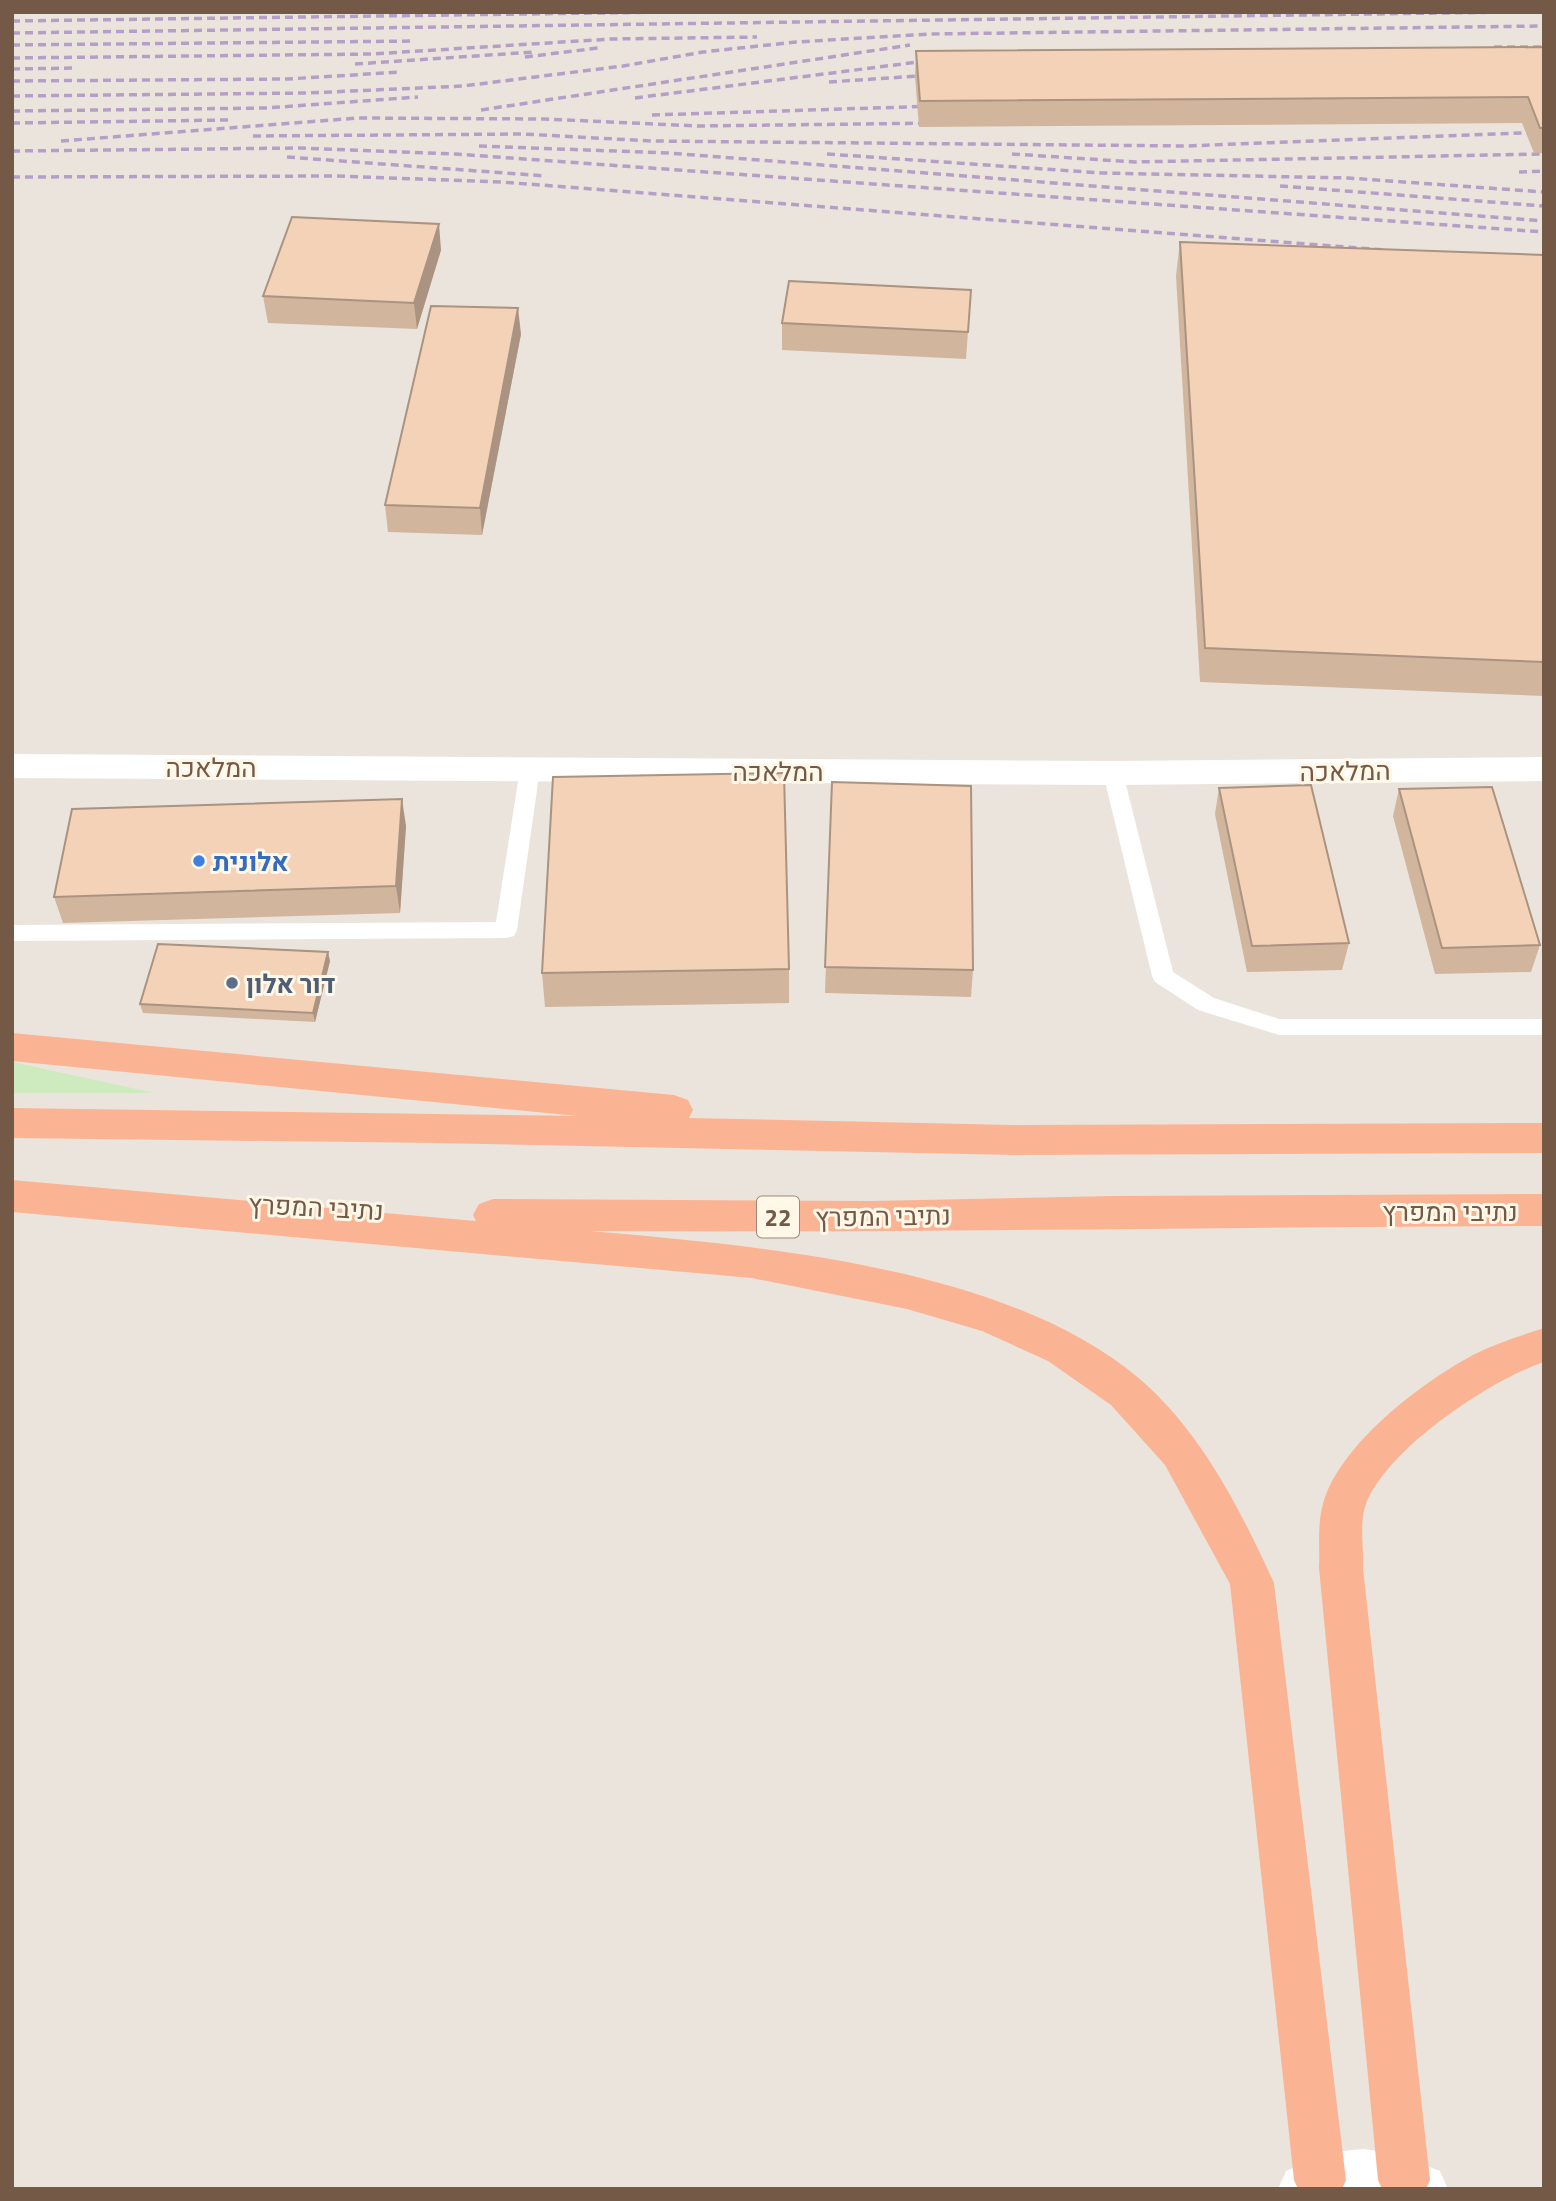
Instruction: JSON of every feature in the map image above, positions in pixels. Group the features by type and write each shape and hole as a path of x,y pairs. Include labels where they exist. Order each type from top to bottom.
{"highway":[{"path":"12,1047 110,1059 1014,1140"},
{"path":"12,1123 435,1128 1014,1140 1544,1138"},
{"path":"12,1195 752,1262 907,1292 993,1317 1063,1349 1126,1393 1180,1452 1223,1525 1252,1583 1312,2184"},
{"name":"נתיבי המפרץ","path":"12,1195 540,1217 872,1217 1112,1212 1544,1210"},
{"path":"1413,2185 1341,1568 1345,1501 1375,1457 1425,1408 1487,1366 1544,1345"}],"street":[{"name":"המלאכה","path":"12,766 1113,773 1544,769"},
{"path":"1312,2184 1362,2174 1413,2185"}],"lane":[{"path":"12,933 506,930 530,769"},
{"path":"1113,773 1163,976 1206,1004 1279,1027 1544,1027"}],"shaded area":[{"path":"12,12 1544,12 1544,2189 12,2189"}],"green space":[{"path":"12,1062 155,1093 12,1093"}],"building":[{"path":"1544,47 1544,128 1540,128 1528,97 920,101 916,51"},
{"path":"292,217 439,224 414,303 263,296"},
{"path":"1180,242 1544,255 1544,662 1205,648"},
{"path":"789,281 971,290 968,332 782,323"},
{"path":"431,306 518,308 480,508 385,505"},
{"path":"784,773 789,969 542,973 553,777"},
{"path":"832,782 971,786 973,970 825,967"},
{"path":"1311,785 1349,943 1252,946 1219,788"},
{"path":"1492,787 1540,945 1442,948 1399,789"},
{"path":"402,799 396,886 54,897 72,809"},
{"path":"158,944 328,952 313,1013 140,1004"}],"railway":[{"path":"12,21 670,12"},
{"path":"12,33 1513,12"},
{"path":"12,96 307,93 463,86 623,66 703,52 796,42 930,34 1544,26"},
{"path":"12,58 371,54 611,39 757,37"},
{"path":"12,45 415,41"},
{"path":"481,110 910,45"},
{"path":"1494,47 1544,47"},
{"path":"525,57 598,48"},
{"path":"355,64 534,52"},
{"path":"635,98 934,60"},
{"path":"12,69 76,68"},
{"path":"12,81 288,79 400,72"},
{"path":"829,82 933,75"},
{"path":"12,111 266,108 418,97"},
{"path":"652,115 938,106"},
{"path":"61,141 358,118 545,119 698,126 938,123"},
{"path":"12,123 229,120"},
{"path":"253,136 523,134 651,141 1186,146 1544,132"},
{"path":"479,146 668,153 1544,221"},
{"path":"12,151 300,148 455,154 1544,232"},
{"path":"827,154 1102,173 1348,178 1544,192"},
{"path":"1012,154 1135,162 1544,154"},
{"path":"287,157 546,176"},
{"path":"1519,172 1544,171"},
{"path":"12,177 336,176 501,182 1385,250"},
{"path":"1280,186 1544,206"}],"place":[{"name":"אלונית","path":"199,861"},
{"name":"דור אלון","path":"232,983"}]}
